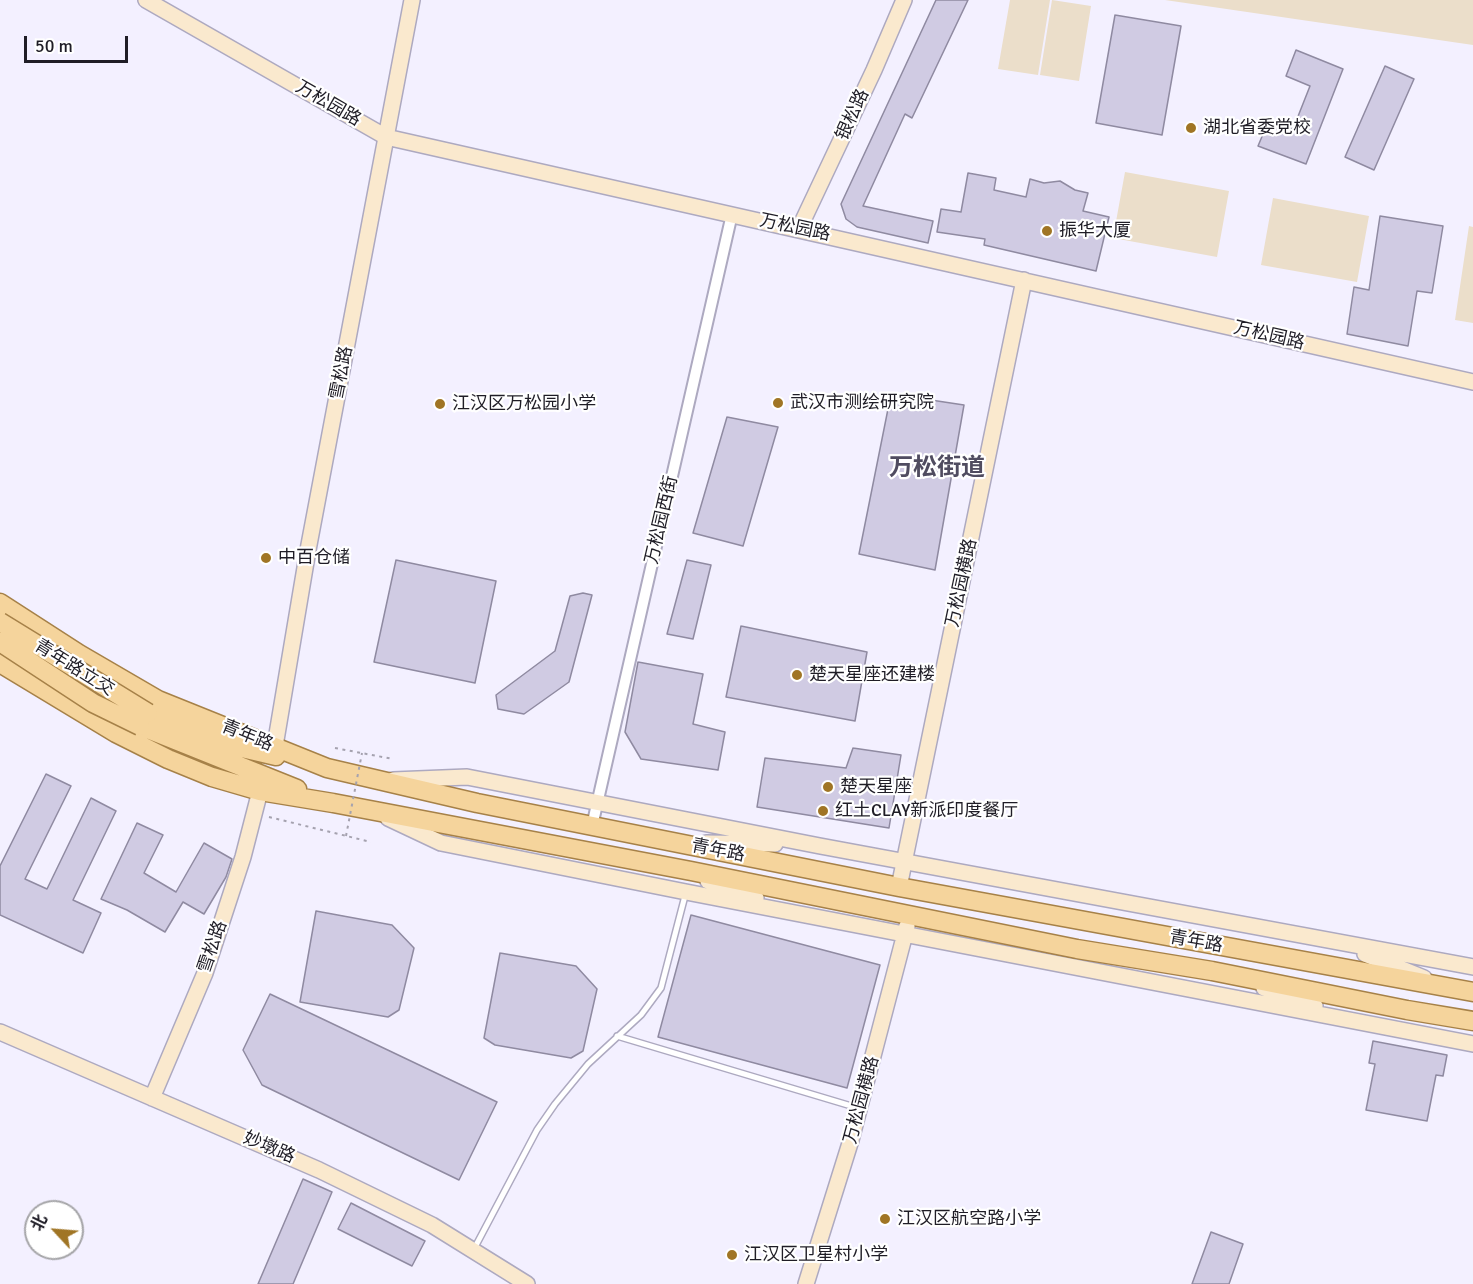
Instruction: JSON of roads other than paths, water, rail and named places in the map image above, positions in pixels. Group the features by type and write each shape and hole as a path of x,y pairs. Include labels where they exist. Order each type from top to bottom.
{"main road":[{"name":"青年路","path":"0,603 79,654 158,700 327,768 477,803 899,887 1473,992"},
{"name":"青年路立交","path":"0,622 144,719"},
{"name":"青年路立交","path":"0,642 93,703 144,719"},
{"name":"青年路","path":"0,663 116,733 147,749 212,777 260,791 369,809 666,866 1077,949 1225,973 1473,1021"},
{"path":"144,719 242,748 327,768"},
{"path":"144,719 235,765 333,803"}],"street":[{"name":"万松园路","path":"146,0 386,137 1473,382"},
{"name":"雪松路","path":"275,746 308,550 412,0"},
{"name":"银松路","path":"799,229 904,0"},
{"name":"万松园西街","path":"592,826 732,214"},
{"name":"万松园横路","path":"899,887 1024,280"},
{"path":"378,780 467,777 820,846 1473,967"},
{"name":"雪松路","path":"152,1098 205,973 243,857 260,791"},
{"path":"369,809 441,843 1473,1044"},
{"path":"670,842 820,846"},
{"path":"666,866 804,915"},
{"name":"万松园横路","path":"806,1284 860,1109 910,915"},
{"path":"1337,942 1446,987"},
{"path":"1225,973 1360,1022"},
{"name":"妙墩路","path":"0,1032 319,1170 432,1225 527,1284"},
{"path":"1437,1037 1473,1037"}],"lane":[{"path":"474,1251 537,1130 588,1064 641,1015 661,988 686,892"},
{"path":"617,1036 860,1109"}],"place":[{"name":"湖北省委党校","path":"1191,128"},
{"name":"振华大厦","path":"1047,231"},
{"name":"武汉市测绘研究院","path":"778,403"},
{"name":"江汉区万松园小学","path":"440,404"},
{"name":"中百仓储","path":"266,558"},
{"name":"楚天星座还建楼","path":"797,675"},
{"name":"楚天星座","path":"828,787"},
{"name":"红土CLAY新派印度餐厅","path":"823,811"},
{"name":"江汉区航空路小学","path":"885,1219"},
{"name":"江汉区卫星村小学","path":"732,1255"}],"district":[{"name":"万松街道","path":"937,469"}]}
